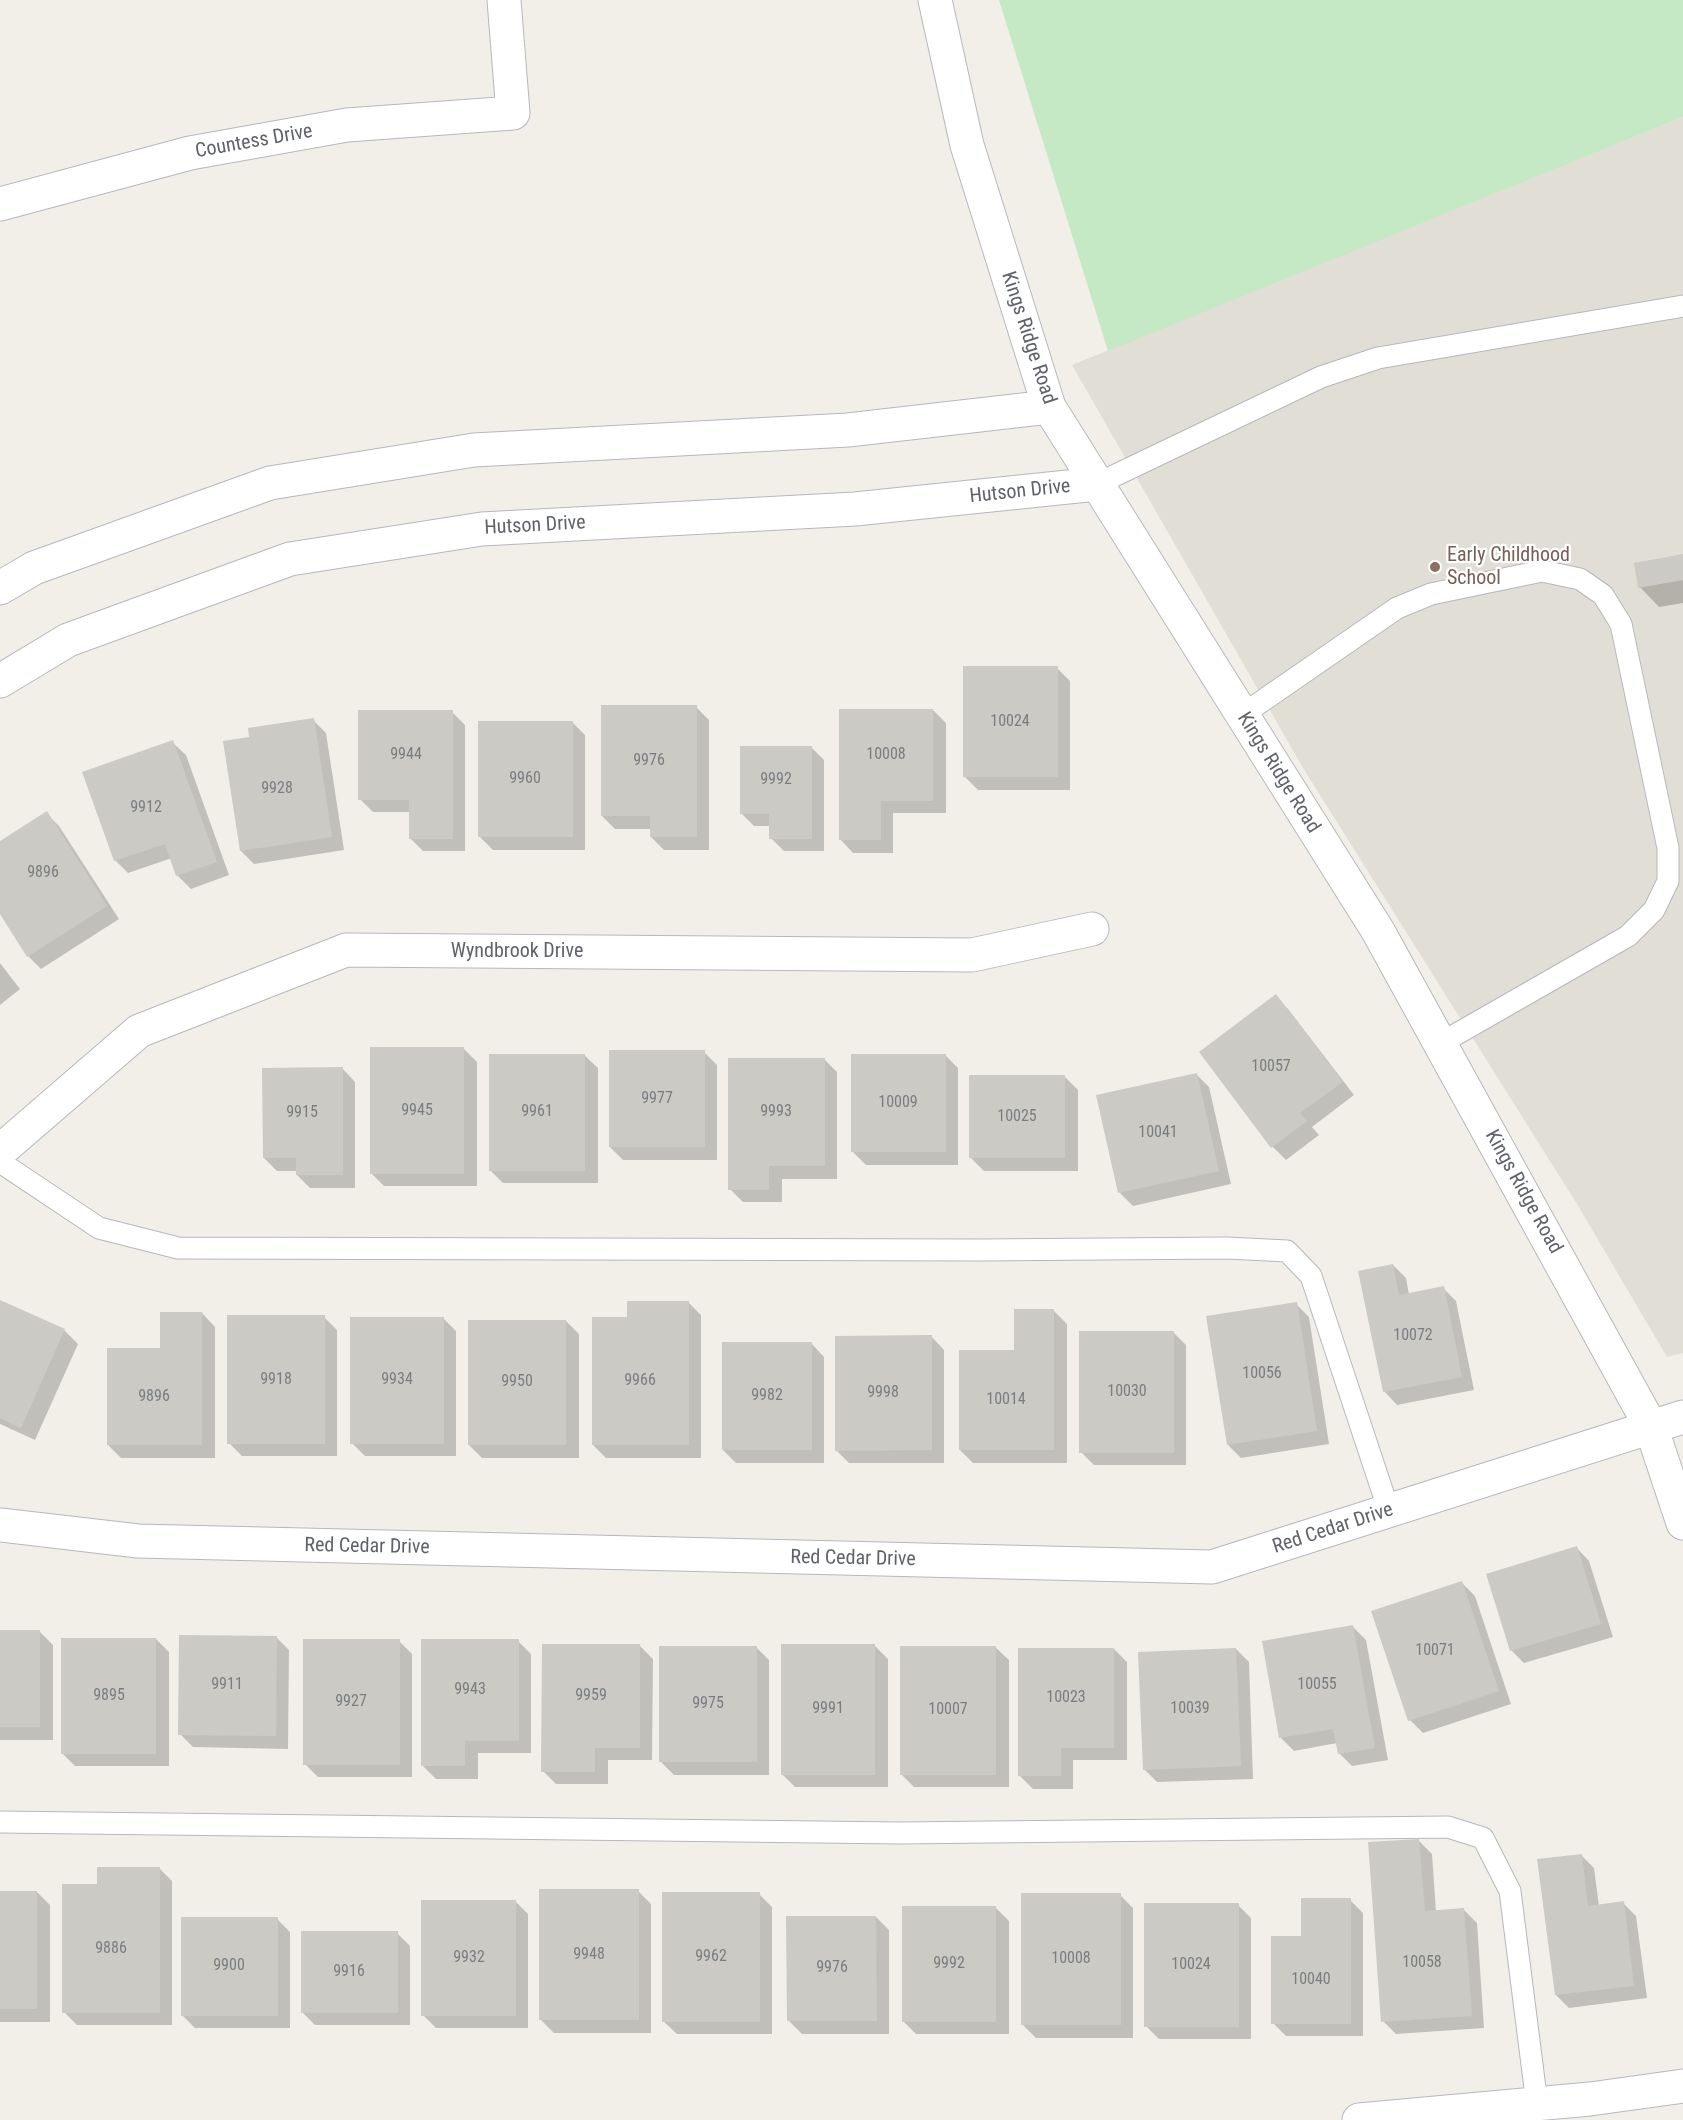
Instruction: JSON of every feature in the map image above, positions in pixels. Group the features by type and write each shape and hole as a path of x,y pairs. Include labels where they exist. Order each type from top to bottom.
{"street":[{"name":"Countess Drive","path":"0,204 190,153 347,125 513,113 504,0"},
{"name":"Kings Ridge Road","path":"935,0 967,145 1049,407 1378,931 1651,1427 1683,1523"},
{"path":"0,588 34,568 270,483 474,450 848,430 1049,407"},
{"name":"Hutson Drive","path":"0,681 68,640 290,560 482,529 855,509 1096,484"},
{"name":"Wyndbrook Drive","path":"0,1151 139,1031 345,950 972,955 1092,929"},
{"name":"Red Cedar Drive","path":"0,1525 138,1541 1212,1568 1683,1417"},
{"path":"1359,2120 1517,2110 1683,2086"}],"lane":[{"path":"1096,484 1321,377 1378,358 1683,306"},
{"path":"1242,715 1397,608 1431,594 1542,571 1580,579 1603,595 1621,624 1668,848 1668,881 1654,910 1628,936 1441,1042"},
{"path":"0,1161 99,1227 178,1248 993,1250 1227,1248 1287,1251 1311,1276 1389,1511"},
{"path":"0,1822 900,1833 1448,1827 1484,1838 1510,1891 1517,2110"}],"shaded area":[{"name":"Early Childhood School","path":"1683,117 1683,1353 1667,1357 1577,1204 1303,768 1072,365"}],"green space":[{"path":"999,0 1683,0 1683,117 1108,351"}],"building":[{"path":"1683,554 1683,580 1638,588 1634,563"},
{"path":"963,666 1058,666 1058,777 963,777"},
{"path":"601,705 697,705 697,837 650,837 650,816 601,816"},
{"path":"839,709 933,709 933,801 881,801 881,840 839,840"},
{"path":"358,710 453,710 453,839 409,839 409,800 358,800"},
{"path":"314,718 332,837 240,851 223,741 249,737 248,728"},
{"path":"478,721 573,721 573,837 478,837"},
{"path":"173,740 217,862 176,876 165,844 114,861 82,772"},
{"path":"740,746 812,746 812,839 769,839 769,814 740,814"},
{"path":"47,811 107,906 27,957 0,914 0,841"},
{"path":"1276,994 1343,1082 1300,1113 1307,1121 1271,1148 1199,1052"},
{"path":"370,1047 464,1047 464,1174 370,1174"},
{"path":"609,1050 705,1050 705,1147 609,1147"},
{"path":"489,1054 585,1054 585,1171 489,1171"},
{"path":"851,1054 946,1054 946,1152 851,1152"},
{"path":"728,1058 825,1058 825,1166 769,1166 769,1190 728,1190"},
{"path":"343,1067 343,1175 296,1175 296,1158 263,1158 262,1068"},
{"path":"1197,1073 1219,1171 1118,1193 1096,1095"},
{"path":"969,1075 1065,1075 1065,1158 969,1158"},
{"path":"1393,1264 1399,1295 1444,1286 1462,1377 1383,1392 1358,1271"},
{"path":"0,1300 65,1329 21,1428 0,1418"},
{"path":"627,1301 689,1301 689,1445 592,1445 592,1317 627,1317"},
{"path":"1297,1302 1317,1431 1227,1445 1206,1316"},
{"path":"1014,1309 1054,1309 1054,1450 959,1450 959,1350 1014,1350"},
{"path":"160,1312 202,1312 202,1445 107,1445 107,1348 160,1348"},
{"path":"227,1315 325,1315 325,1444 227,1444"},
{"path":"350,1317 444,1317 444,1444 350,1444"},
{"path":"468,1320 566,1320 566,1445 468,1445"},
{"path":"1079,1331 1174,1331 1174,1453 1079,1453"},
{"path":"932,1335 932,1450 835,1451 835,1336"},
{"path":"722,1342 812,1342 812,1450 722,1450"},
{"path":"1577,1546 1601,1624 1510,1651 1486,1574"},
{"path":"1462,1581 1499,1691 1408,1721 1371,1611"},
{"path":"1353,1625 1375,1748 1338,1754 1333,1729 1279,1738 1262,1641"},
{"path":"0,1630 40,1630 40,1727 0,1727"},
{"path":"179,1635 277,1636 276,1736 178,1735"},
{"path":"61,1638 156,1638 156,1754 61,1754"},
{"path":"303,1639 400,1639 400,1765 303,1765"},
{"path":"421,1639 519,1639 519,1741 465,1741 465,1766 421,1766"},
{"path":"542,1644 640,1644 640,1748 595,1748 595,1772 541,1772"},
{"path":"781,1644 875,1644 875,1775 781,1775"},
{"path":"659,1646 757,1646 757,1762 659,1762"},
{"path":"900,1646 996,1646 996,1775 900,1775"},
{"path":"1018,1648 1114,1648 1114,1748 1061,1748 1061,1776 1018,1776"},
{"path":"1236,1648 1241,1766 1143,1770 1138,1652"},
{"path":"1419,1839 1425,1911 1464,1908 1472,2016 1381,2022 1368,1842"},
{"path":"1582,1854 1588,1906 1624,1901 1634,1986 1555,1995 1537,1859"},
{"path":"97,1867 160,1867 160,2013 62,2013 62,1884 97,1884"},
{"path":"539,1889 639,1889 639,2020 539,2020"},
{"path":"0,1891 37,1891 37,2009 0,2009"},
{"path":"662,1892 760,1892 760,2022 662,2022"},
{"path":"1021,1893 1121,1893 1121,2025 1021,2025"},
{"path":"1301,1898 1351,1898 1351,2024 1271,2024 1271,1936 1301,1936"},
{"path":"421,1900 516,1900 516,2016 421,2016"},
{"path":"1144,1903 1239,1903 1239,2027 1144,2027"},
{"path":"902,1906 996,1906 996,2022 902,2022"},
{"path":"786,1916 876,1916 877,2021 787,2021"},
{"path":"181,1917 278,1917 278,2016 181,2016"},
{"path":"301,1931 398,1931 398,2013 301,2013"}],"place":[{"name":"Early Childhood School","path":"1435,567"}]}
